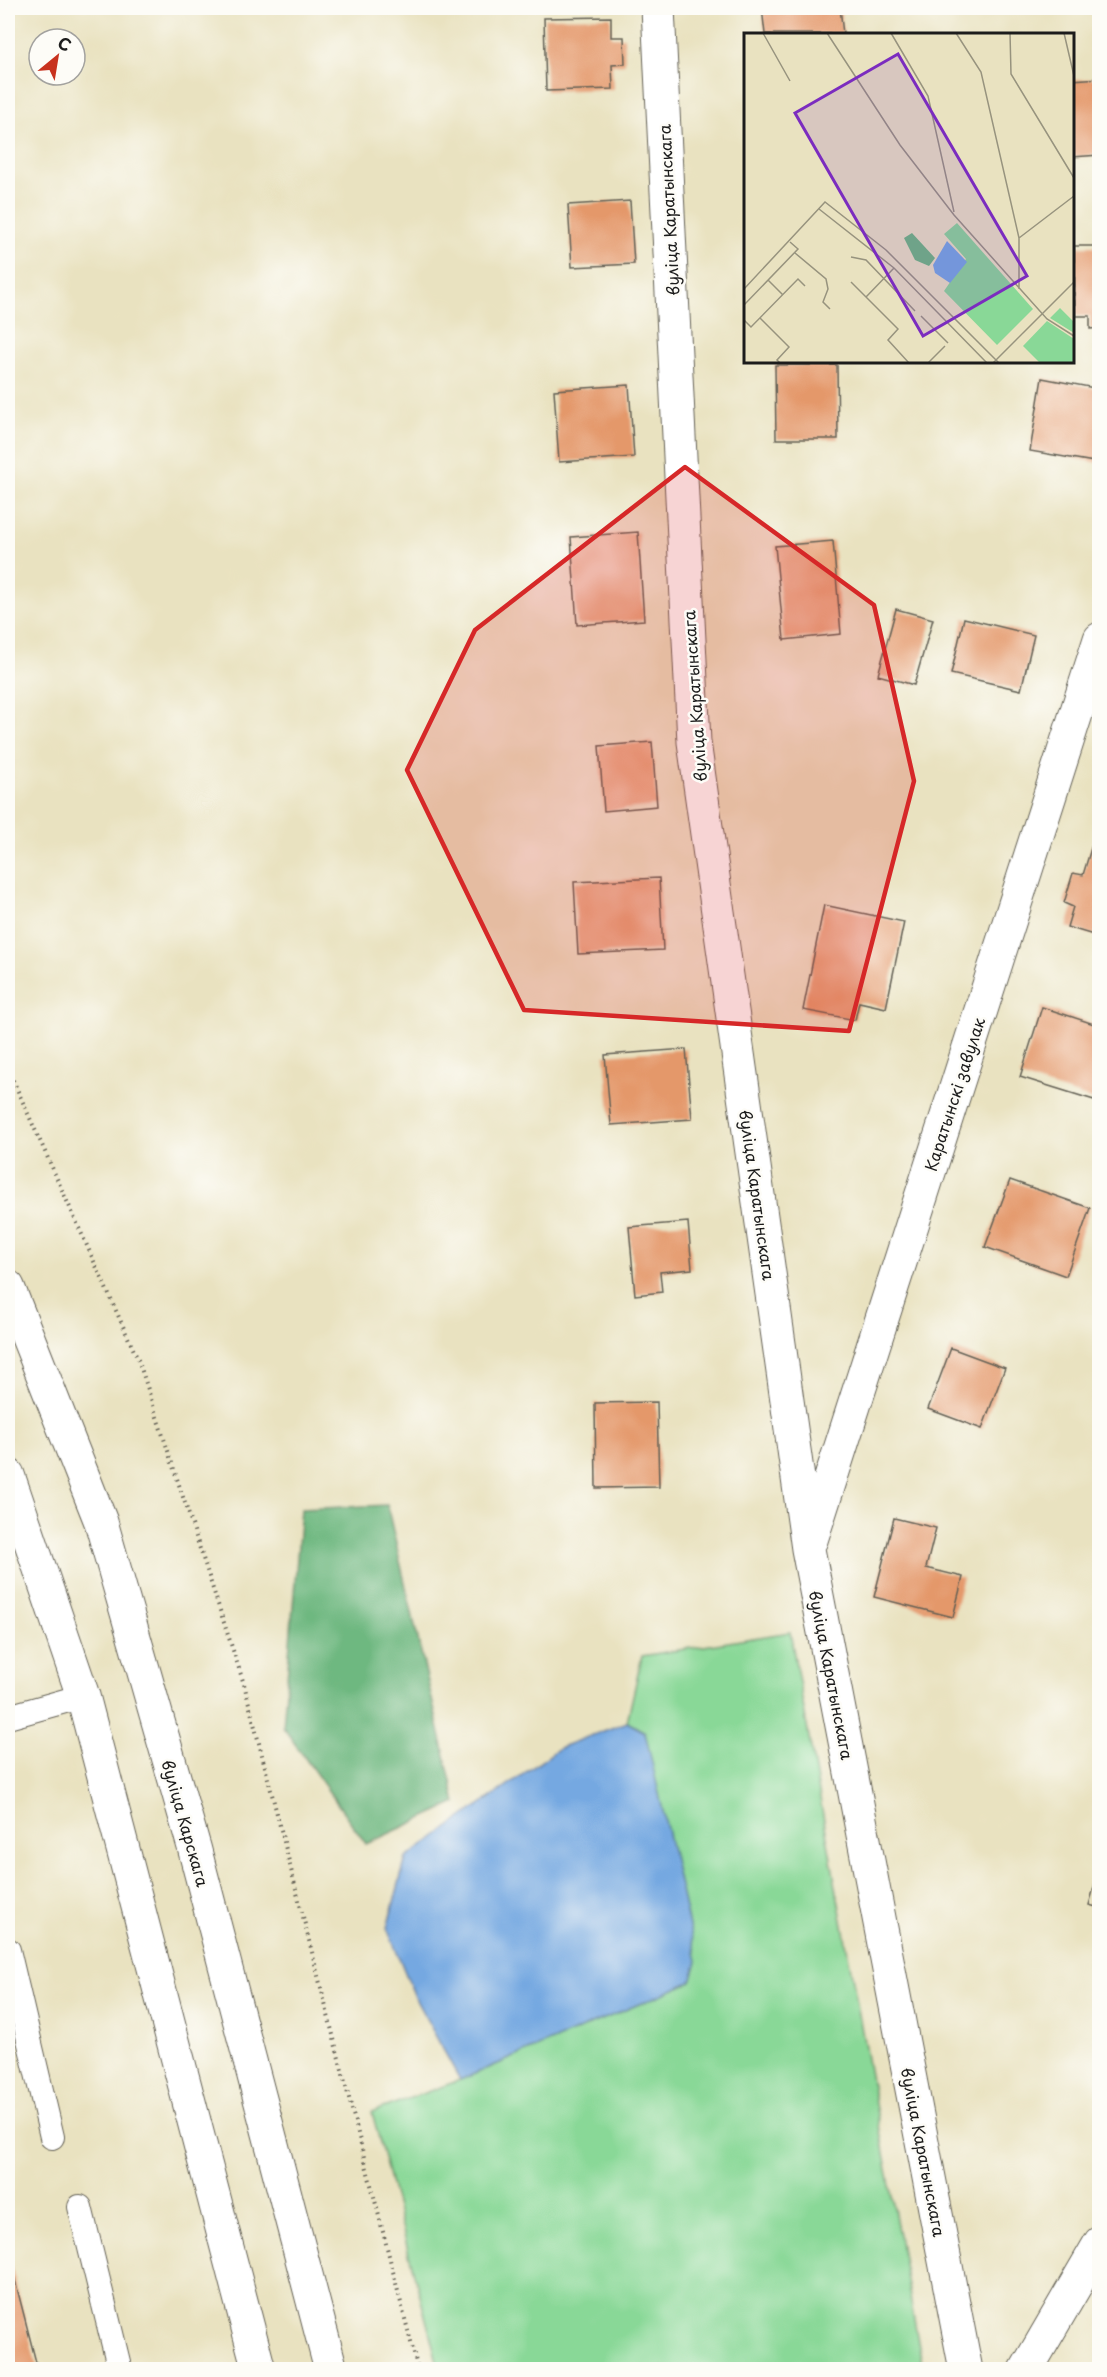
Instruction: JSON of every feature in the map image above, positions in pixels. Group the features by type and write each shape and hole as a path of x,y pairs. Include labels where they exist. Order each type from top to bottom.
{"street":[{"name":"вуліца Каратынскага","path":"658,8 694,742 808,1549 966,2370"},
{"name":"Каратынскі завулак","path":"808,1549 1100,639"},
{"name":"вуліца Карскага","path":"8,1287 101,1522 194,1847 331,2370"},
{"path":"8,1475 83,1696 259,2370"},
{"path":"1026,2370 1100,2243"}],"lane":[{"path":"8,1716 83,1696"},
{"path":"8,1950 52,2137"},
{"path":"80,2207 120,2370"}],"path":[{"path":"8,1069 139,1362 244,1683 418,2370"}],"highlighted area":[{"path":"685,467 874,605 914,781 849,1031 524,1010 407,770 475,630"}],"green space":[{"path":"387,1505 456,1803 366,1844 283,1727 301,1509"},
{"path":"790,1632 923,2369 439,2369 372,2112 460,2080 691,1982 645,1732 627,1722 642,1656"}],"water":[{"path":"627,1722 645,1732 697,1961 691,1982 460,2080 417,2002 387,1928 406,1858 561,1747"}],"building":[{"path":"762,8 840,8 843,33 765,33"},
{"path":"611,17 611,37 624,37 625,64 612,65 613,89 546,91 544,18"},
{"path":"1100,78 1100,155 1074,157 1074,80"},
{"path":"630,201 634,264 572,267 568,205"},
{"path":"1074,246 1100,246 1100,328 1090,329 1090,316 1075,316"},
{"path":"775,365 837,365 838,439 776,439"},
{"path":"1042,378 1100,389 1100,463 1030,451"},
{"path":"629,385 634,457 559,462 554,390"},
{"path":"638,532 644,620 577,625 571,537"},
{"path":"833,541 841,634 784,640 775,546"},
{"path":"896,609 933,619 914,685 878,675"},
{"path":"964,618 1034,635 1021,690 951,674"},
{"path":"652,742 657,806 604,811 599,746"},
{"path":"1092,845 1100,847 1100,937 1067,927 1073,907 1064,903 1073,873 1083,875"},
{"path":"659,878 663,950 578,954 574,882"},
{"path":"824,905 904,922 886,1008 859,1002 855,1020 803,1010"},
{"path":"1042,1007 1100,1026 1100,1084 1094,1100 1020,1077"},
{"path":"686,1049 692,1119 611,1125 605,1055"},
{"path":"1010,1180 1090,1208 1066,1276 985,1247"},
{"path":"688,1222 692,1269 660,1272 662,1292 635,1295 629,1227"},
{"path":"951,1348 1005,1368 982,1429 928,1409"},
{"path":"657,1402 659,1487 596,1488 595,1403"},
{"path":"894,1518 936,1528 926,1568 963,1577 953,1617 874,1597"},
{"path":"1100,1870 1100,1908 1089,1905"},
{"path":"8,2253 38,2370 8,2370"}]}
